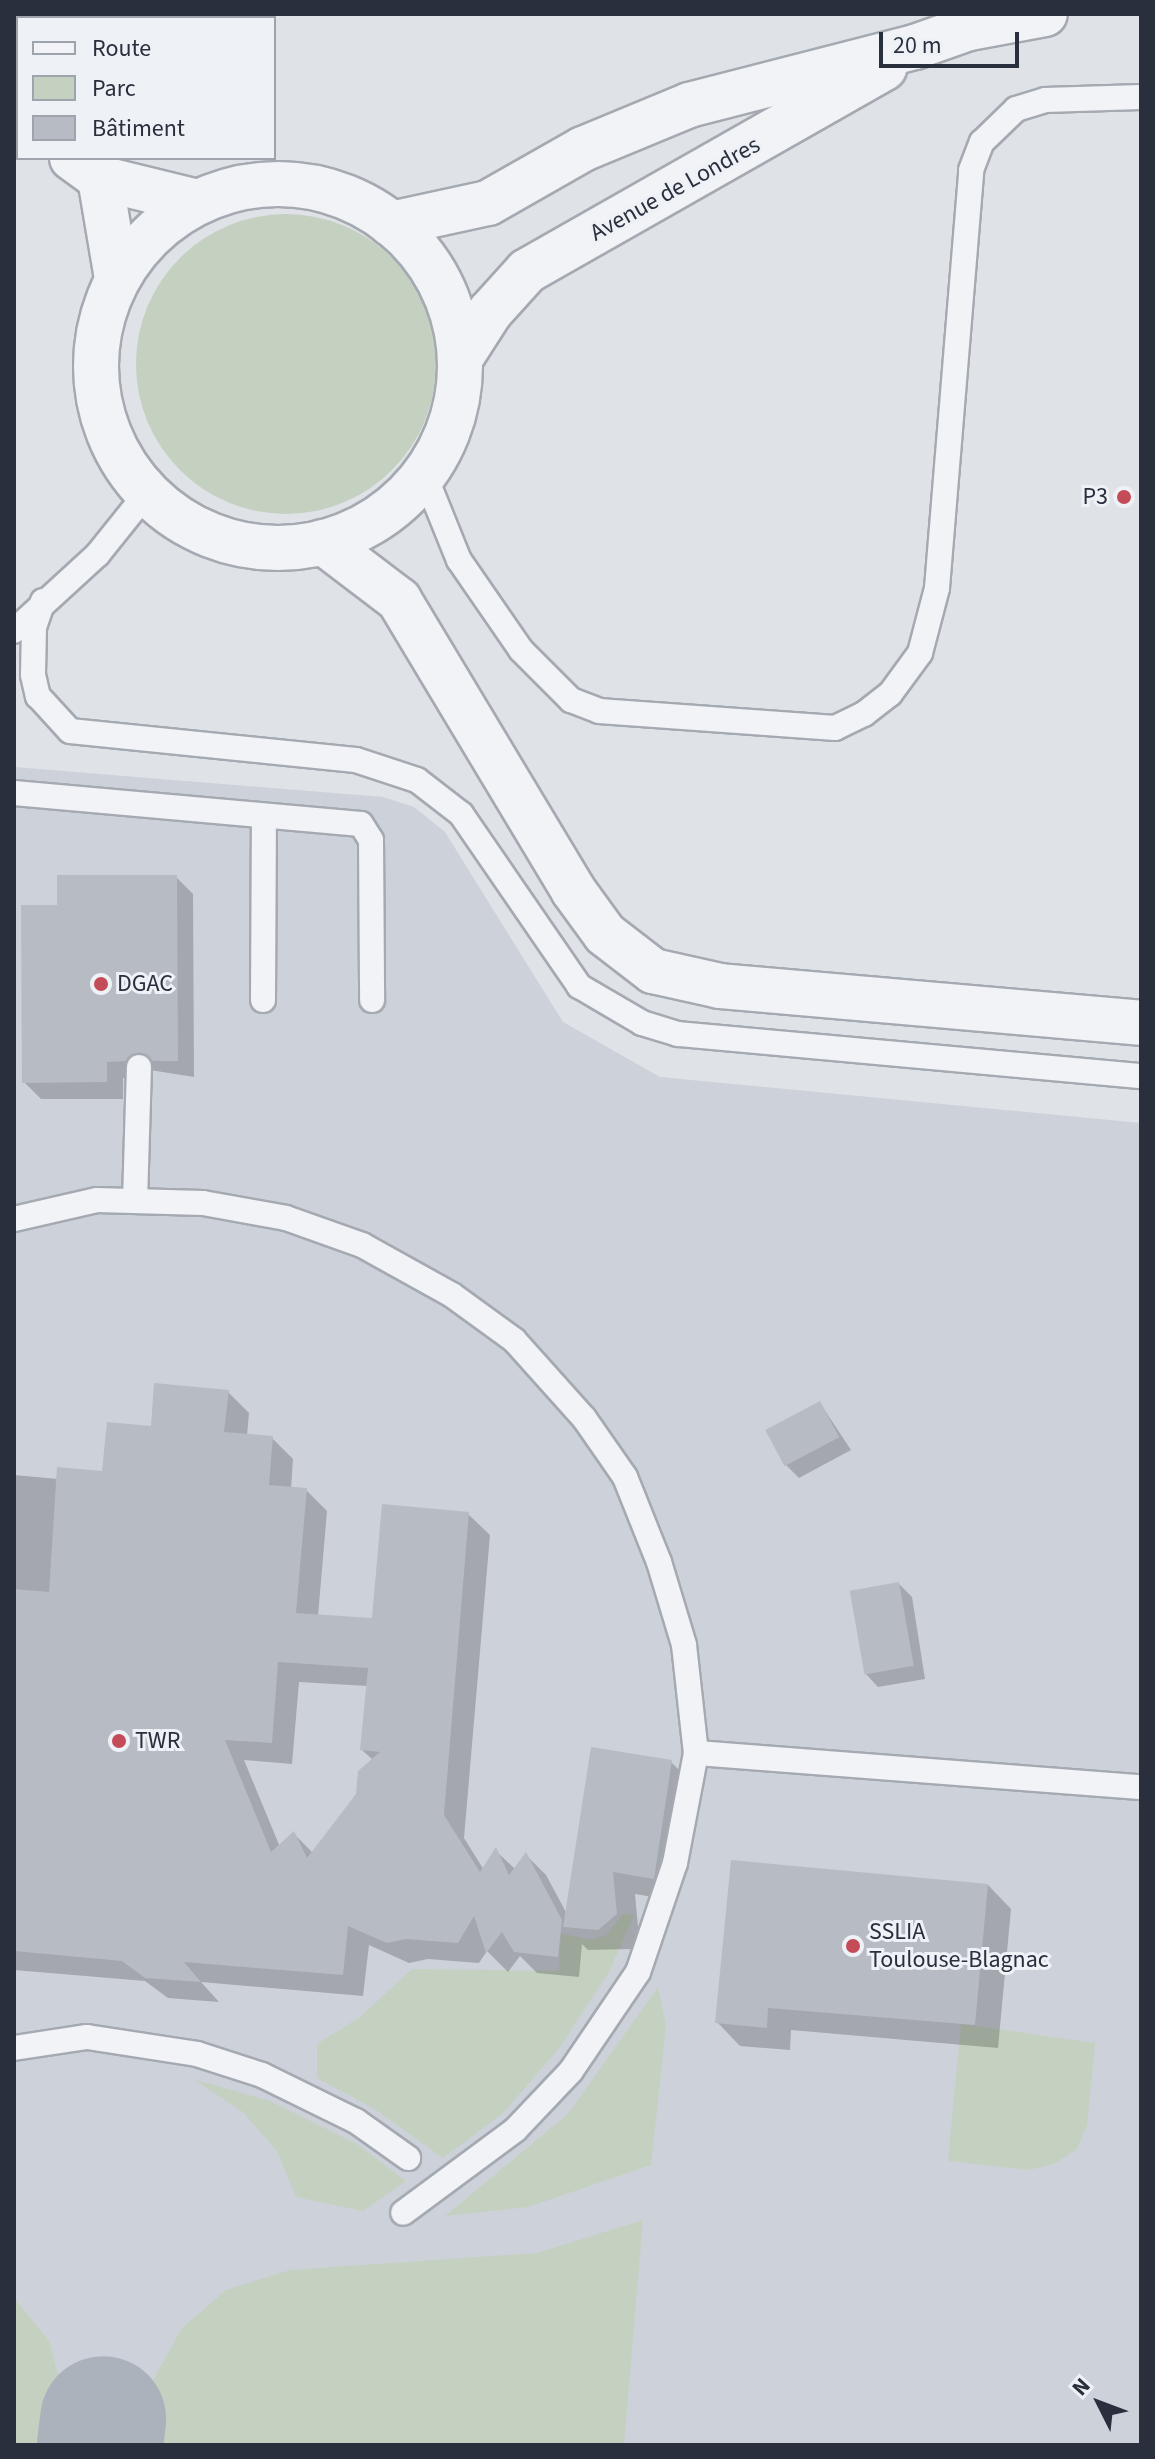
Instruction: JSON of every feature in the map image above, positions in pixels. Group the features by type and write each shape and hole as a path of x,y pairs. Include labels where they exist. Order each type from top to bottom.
{"street":[{"name":"Avenue de Londres","path":"391,224 488,203 583,149 689,105 915,47 969,28 1045,14"},
{"name":"Avenue de Londres","path":"460,359 490,312 527,271 828,104 915,47"},
{"path":"86,168 198,202"},
{"path":"86,168 117,279"},
{"path":"252,185 309,185 362,203 391,224 408,236 438,276 457,323 462,377 450,429 425,476 390,511 348,536 295,549 241,546 189,527 146,494 113,447 97,392 98,334 117,279 152,234 198,202 252,185"},
{"path":"323,542 399,600 573,890 605,934 653,971 720,986 1141,1023"}],"lane":[{"path":"425,476 459,560 521,650 571,700 599,711 835,728 864,714 890,694 920,653 937,588 971,170 982,142 1016,109 1045,100 1141,97"},
{"path":"14,631 43,601 98,554 146,494"},
{"path":"43,601 34,627 33,675 38,696 70,731 356,760 417,780 461,814 579,986 642,1023 678,1034 1141,1076"},
{"path":"14,793 361,824 371,840 372,1000"},
{"path":"263,1000 264,817"},
{"path":"135,1201 139,1067"},
{"path":"14,1219 97,1200 203,1203 286,1218 349,1240 452,1295 514,1340 584,1418 625,1477 659,1562 684,1645 696,1753 675,1863 638,1972 571,2071 515,2130 403,2213"},
{"path":"696,1753 1141,1787"},
{"path":"14,2048 87,2037 197,2054 262,2075 356,2121 408,2158"}],"shaded area":[{"path":"14,767 383,797 414,807 445,832 563,1022 660,1077 1141,1123 1141,2445 14,2445"}],"green space":[{"path":"286,214 315,217 343,225 369,239 392,258 411,281 425,307 433,335 436,364 433,393 425,421 411,447 392,470 369,489 343,503 315,511 286,514 257,511 229,503 203,489 180,470 161,447 147,421 139,393 136,364 139,335 147,307 161,281 180,258 203,239 229,225 257,217"},
{"path":"623,1914 634,1915 609,1972 560,2047 503,2113 443,2158 376,2110 317,2078 317,2044 360,2017 412,1969 559,1971 561,1933 591,1940 606,1935"},
{"path":"658,1987 666,2026 651,2165 528,2207 445,2216 568,2114"},
{"path":"961,2024 1095,2043 1087,2125 1077,2149 1054,2164 1029,2170 948,2161"},
{"path":"193,2079 270,2101 357,2144 406,2181 363,2211 296,2197 277,2151 243,2112"},
{"path":"643,2220 624,2445 137,2445 141,2402 182,2328 226,2290 290,2270 537,2253"},
{"path":"14,2298 49,2341 63,2394 60,2445 14,2445"}],"building":[{"path":"57,875 177,875 178,1061 153,1061 139,1052 125,1061 107,1062 107,1082 22,1083 21,905 57,905"},
{"path":"154,1383 229,1390 224,1432 273,1436 269,1485 307,1488 296,1613 372,1618 382,1504 469,1512 444,1815 480,1872 496,1847 509,1875 526,1852 562,1920 558,1957 514,1952 502,1932 486,1953 474,1916 458,1943 406,1939 387,1943 348,1926 343,1975 184,1962 201,1982 145,1978 122,1961 14,1951 14,1589 49,1592 57,1467 102,1471 107,1422 151,1426","holes":["278,1662 368,1668 360,1750 380,1752 358,1771 356,1794 307,1858 294,1831 271,1852 225,1740 272,1743"]},
{"path":"820,1401 839,1437 785,1466 765,1430"},
{"path":"899,1582 914,1666 865,1674 850,1591"},
{"path":"591,1747 672,1760 654,1879 613,1872 617,1914 598,1930 563,1927"},
{"name":"SSLIA Toulouse-Blagnac","path":"731,1860 988,1884 975,2025 768,2008 767,2028 715,2023"}],"taxiway":[{"path":"100,2445 103,2419"}],"place":[{"name":"P3","path":"1124,497"},
{"name":"DGAC","path":"101,984"},
{"name":"TWR","path":"119,1741"},
{"name":"SSLIA Toulouse-Blagnac","path":"853,1946"}]}
